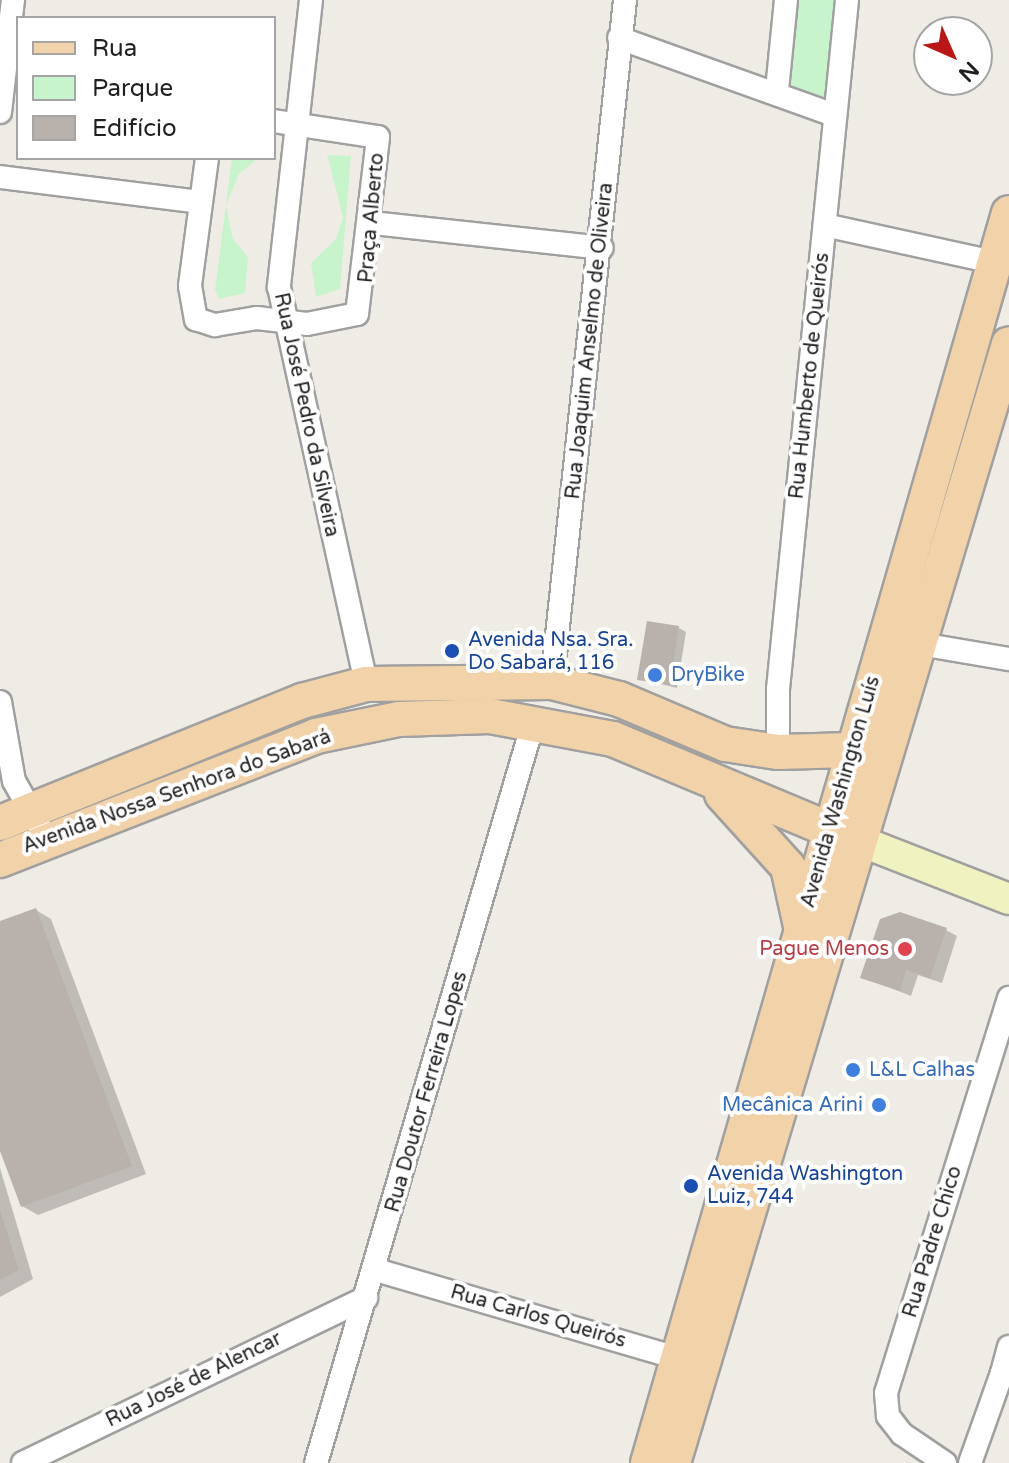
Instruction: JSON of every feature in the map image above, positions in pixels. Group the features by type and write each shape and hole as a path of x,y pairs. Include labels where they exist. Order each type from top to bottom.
{"main road":[{"name":"Avenida Washington Luís","path":"648,1463 688,1361 846,837 852,750 1009,213"},
{"name":"Avenida Washington Luís","path":"673,1463 688,1361 802,932 846,837 920,644 1009,344"},
{"name":"Avenida Nossa Senhora do Sabará","path":"0,860 25,823 302,701 366,684 552,682 619,699 725,744 778,752 852,750"},
{"name":"Avenida Nossa Senhora do Sabará","path":"25,823 316,736 399,719 534,720 613,739 846,837"},
{"path":"708,779 788,867 802,932"}],"street":[{"path":"0,112 13,0"},
{"name":"Rua José Pedro da Silveira","path":"311,0 285,123 279,267 285,322 366,684"},
{"name":"Rua Joaquim Anselmo de Oliveira","path":"552,682 602,248 619,38 625,0"},
{"path":"777,90 786,0"},
{"name":"Rua Humberto de Queirós","path":"778,752 778,689 847,0"},
{"path":"619,38 777,90 834,115"},
{"name":"Praça Alberto","path":"207,160 190,286 196,319 215,325 285,322 357,314 373,223 378,137 285,123"},
{"path":"0,177 200,202"},
{"path":"373,223 602,248"},
{"path":"825,225 993,262"},
{"path":"920,644 1009,659"},
{"path":"0,702 25,823"},
{"name":"Rua Doutor Ferreira Lopes","path":"316,1463 376,1270 534,720"},
{"path":"846,837 1009,899"},
{"name":"Rua Padre Chico","path":"945,1463 902,1434 888,1416 886,1393 1009,998"},
{"name":"Rua Carlos Queirós","path":"376,1270 688,1361"},
{"name":"Rua José de Alencar","path":"23,1463 366,1298"},
{"path":"970,1463 1006,1374 1009,1347"}],"green space":[{"path":"792,0 837,0 826,99 784,83"},
{"path":"327,155 351,156 340,289 316,297 311,263 336,239 343,217"},
{"path":"232,160 256,160 239,174 226,206 233,239 248,257 245,293 219,299 215,290"}],"building":[{"path":"647,621 679,626 670,685 637,680"},
{"path":"36,908 132,1166 21,1207 0,1151 0,921"},
{"name":"Pague Menos","path":"900,912 947,928 930,978 906,970 900,991 860,978 880,919"},
{"path":"0,1210 19,1270 0,1280"}],"place":[{"name":"Avenida Nsa. Sra. Do Sabará, 116","path":"452,651"},
{"name":"DryBike","path":"655,675"},
{"name":"Pague Menos","path":"905,949"},
{"name":"L&L Calhas","path":"853,1070"},
{"name":"Mecânica Arini","path":"879,1105"},
{"name":"Avenida Washington Luiz, 744","path":"691,1186"}]}
